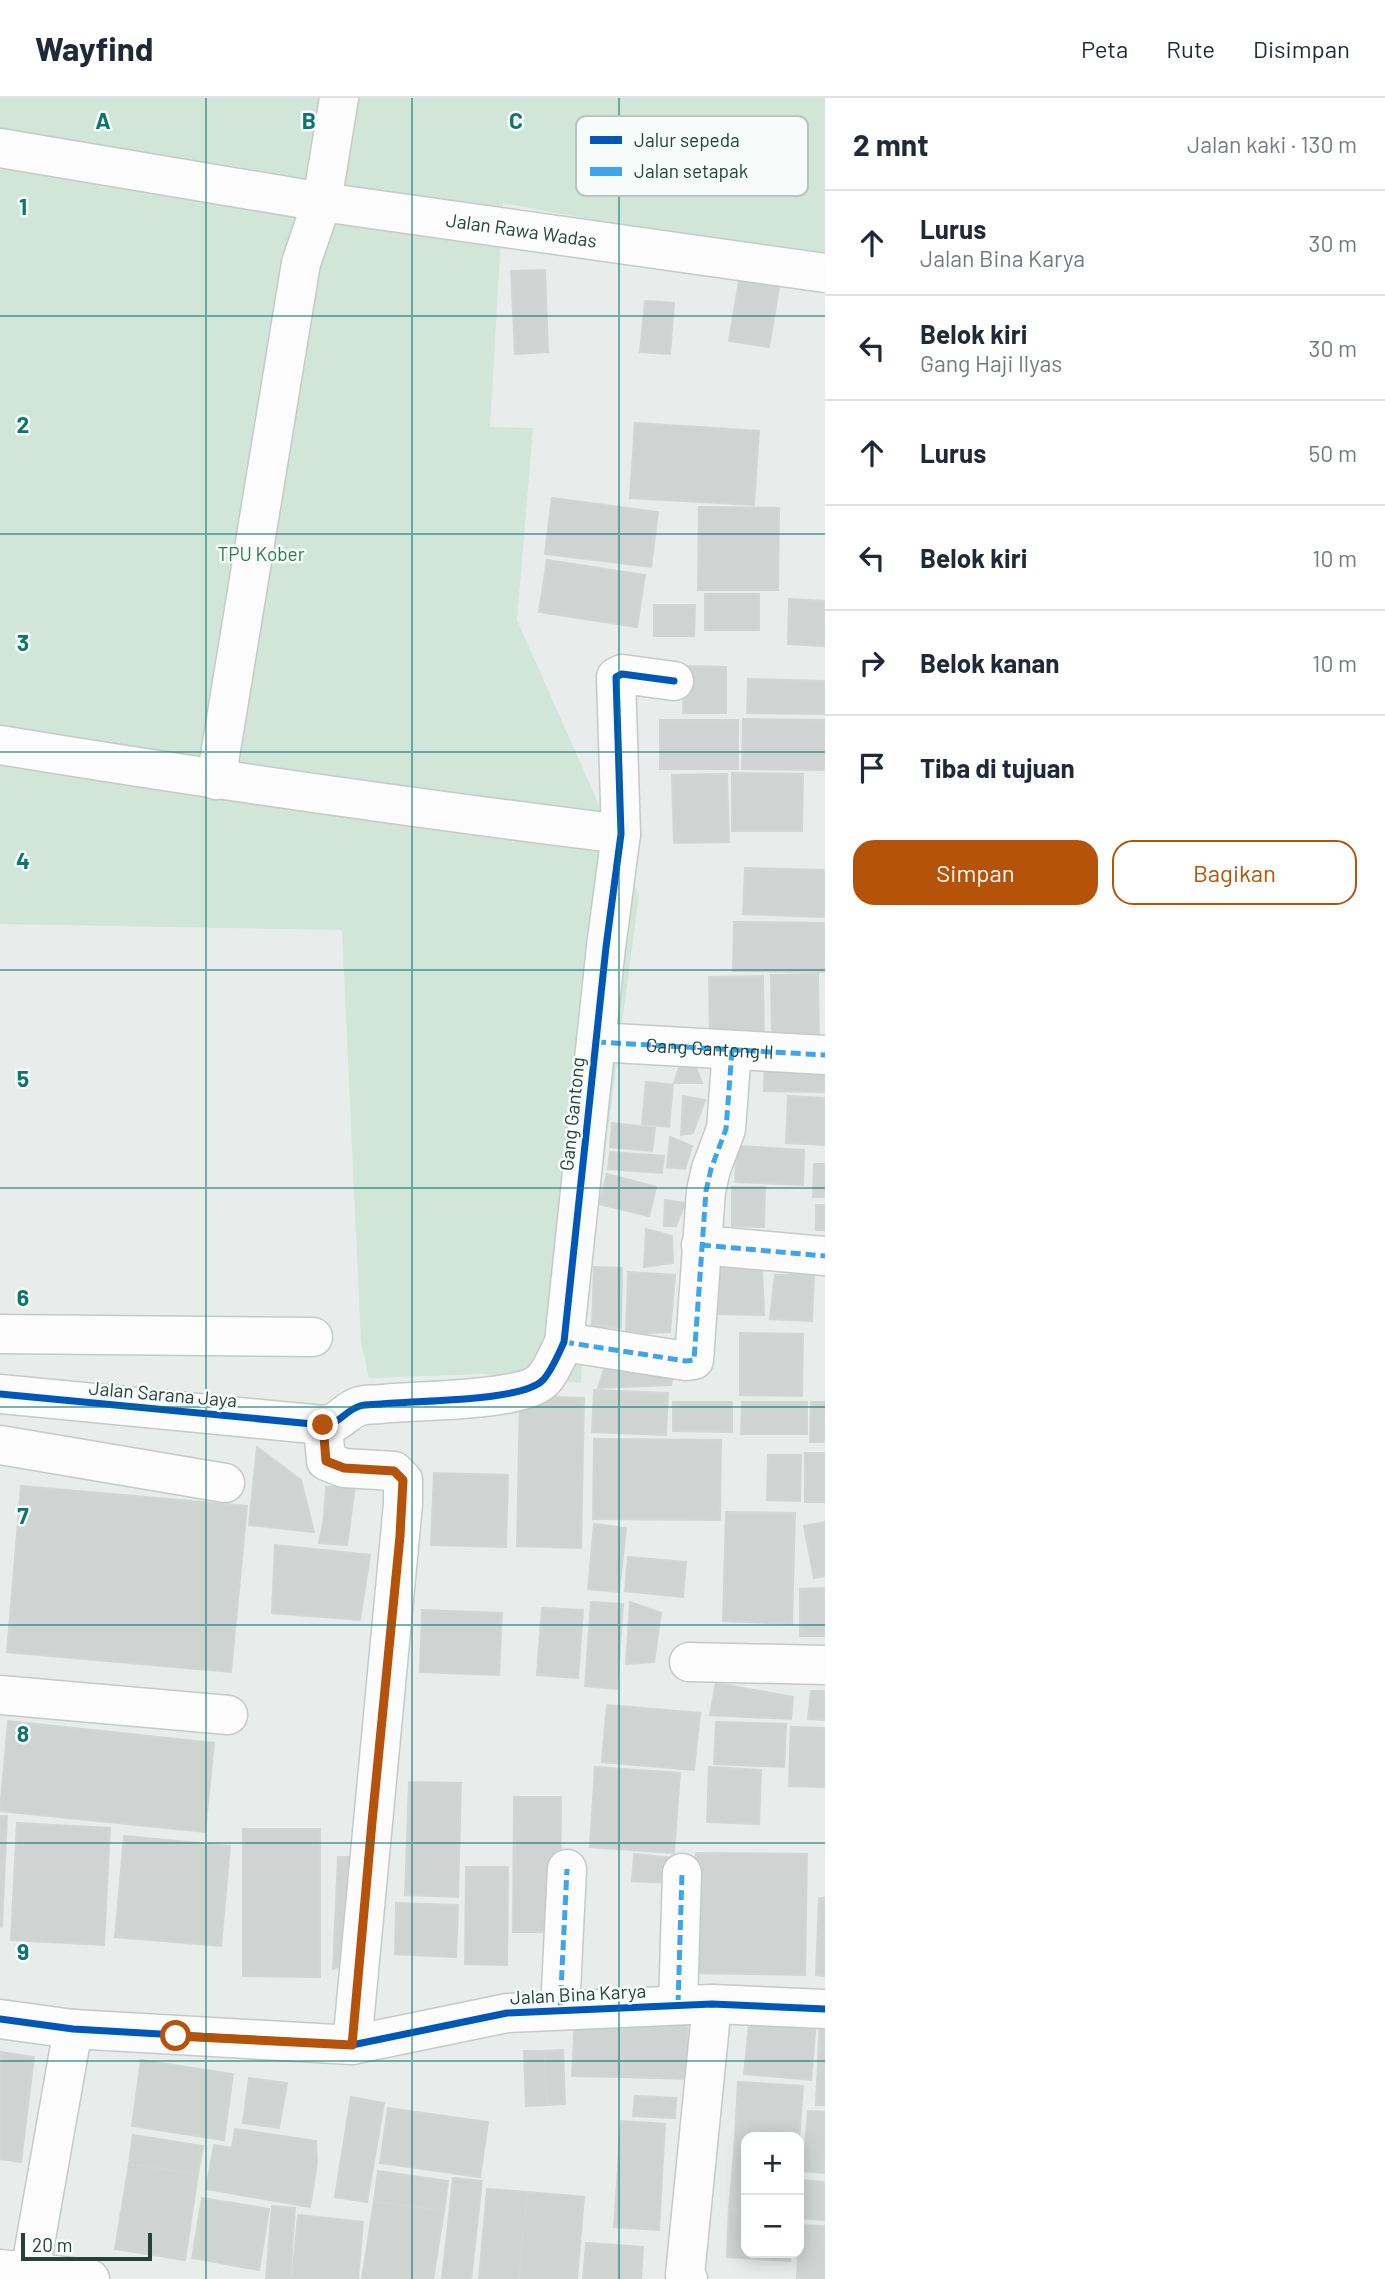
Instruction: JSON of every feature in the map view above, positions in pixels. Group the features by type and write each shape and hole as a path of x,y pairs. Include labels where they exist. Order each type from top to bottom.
{"street":[{"path":"216,780 301,263 322,202 339,98"},
{"name":"Jalan Rawa Wadas","path":"0,148 322,202 825,274"},
{"name":"Gang Gantong","path":"323,1425 342,1420 360,1406 510,1395 534,1387 543,1380 564,1342 621,834 616,677 622,674 674,681"},
{"path":"0,744 216,780 621,834"},
{"name":"Gang Gantong II","path":"596,1042 825,1055"},
{"path":"564,1342 693,1361 706,1191 726,1129 732,1050"},
{"path":"701,1245 825,1256"},
{"path":"0,1334 313,1337"},
{"name":"Jalan Sarana Jaya","path":"0,1396 323,1425"},
{"path":"323,1425 326,1461 344,1468 394,1471 403,1480 352,2045"},
{"path":"0,1445 225,1483"},
{"path":"689,1661 825,1665"},
{"path":"0,1695 228,1715"},
{"path":"560,2010 567,1869"},
{"path":"682,1873 695,2004 685,2275 688,2279"},
{"name":"Jalan Bina Karya","path":"0,2019 73,2029 352,2045 507,2014 695,2004 825,2009"},
{"path":"73,2029 15,2270 90,2279"}],"green space":[{"name":"TPU Kober","path":"0,98 825,98 825,263 503,203 490,427 533,428 517,620 639,895 585,1304 581,1383 483,1374 369,1378 361,1342 342,930 0,924"}],"building":[{"path":"741,269 781,276 769,347 729,341"},
{"path":"545,270 548,352 515,354 511,271"},
{"path":"645,301 674,303 670,354 640,352"},
{"path":"635,423 759,431 754,505 630,498"},
{"path":"552,498 658,512 651,567 545,554"},
{"path":"699,507 779,508 778,590 698,590"},
{"path":"547,560 645,575 637,627 539,612"},
{"path":"705,594 759,594 759,630 705,630"},
{"path":"789,599 825,601 825,646 788,644"},
{"path":"654,605 695,605 694,636 654,636"},
{"path":"684,666 726,667 726,713 683,713"},
{"path":"748,679 825,681 825,714 747,713"},
{"path":"743,719 825,720 825,770 742,769"},
{"path":"660,720 738,720 738,769 660,769"},
{"path":"732,773 803,774 802,831 732,831"},
{"path":"727,774 729,842 674,843 672,775"},
{"path":"745,868 825,870 825,917 743,914"},
{"path":"734,922 825,923 825,972 733,971"},
{"path":"818,974 819,1047 772,1047 771,975"},
{"path":"763,976 764,1045 710,1046 709,977"},
{"path":"765,1057 825,1059 825,1092 764,1091"},
{"path":"680,1065 695,1065 702,1083 674,1083"},
{"path":"646,1082 673,1085 669,1127 642,1124"},
{"path":"683,1096 705,1100 693,1133 681,1135"},
{"path":"788,1096 825,1098 824,1145 786,1143"},
{"path":"612,1123 655,1128 652,1151 610,1147"},
{"path":"670,1137 692,1146 685,1169 667,1167"},
{"path":"737,1146 804,1150 803,1185 735,1182"},
{"path":"610,1152 664,1156 662,1173 608,1169"},
{"path":"814,1164 825,1164 825,1197 813,1197"},
{"path":"607,1174 656,1187 649,1216 599,1204"},
{"path":"732,1187 765,1187 764,1227 732,1226"},
{"path":"665,1200 685,1203 676,1226 664,1226"},
{"path":"816,1205 825,1205 825,1230 816,1230"},
{"path":"646,1229 672,1236 673,1263 644,1267"},
{"path":"722,1264 762,1267 764,1315 717,1314"},
{"path":"594,1267 622,1268 621,1328 592,1326"},
{"path":"628,1272 675,1275 670,1332 626,1334"},
{"path":"814,1274 812,1321 770,1319 775,1275"},
{"path":"740,1333 803,1334 802,1396 740,1395"},
{"path":"605,1366 673,1377 671,1385 598,1388"},
{"path":"594,1390 668,1393 666,1435 592,1432"},
{"path":"520,1396 584,1398 581,1548 517,1546"},
{"path":"673,1402 732,1402 732,1432 673,1431"},
{"path":"742,1402 807,1402 807,1434 741,1434"},
{"path":"811,1402 825,1402 825,1442 810,1442"},
{"path":"594,1439 721,1440 720,1520 593,1519"},
{"path":"257,1447 301,1480 314,1532 249,1525"},
{"path":"805,1453 825,1453 825,1502 805,1502"},
{"path":"768,1455 801,1455 800,1501 767,1500"},
{"path":"434,1473 508,1475 506,1547 431,1545"},
{"path":"21,1486 247,1506 231,1672 7,1652"},
{"path":"355,1486 347,1545 319,1543 326,1487"},
{"path":"726,1512 795,1513 792,1624 723,1621"},
{"path":"825,1522 825,1576 814,1578 804,1526"},
{"path":"594,1524 626,1528 619,1592 588,1589"},
{"path":"275,1545 370,1555 360,1620 272,1613"},
{"path":"628,1557 686,1562 683,1597 625,1591"},
{"path":"825,1588 825,1636 800,1636 800,1589"},
{"path":"591,1602 623,1604 617,1689 585,1686"},
{"path":"630,1602 661,1613 654,1662 626,1664"},
{"path":"542,1608 583,1610 578,1678 537,1675"},
{"path":"422,1610 502,1613 499,1675 420,1672"},
{"path":"716,1683 793,1697 791,1719 710,1715"},
{"path":"811,1691 825,1691 825,1720 808,1719"},
{"path":"607,1705 700,1713 694,1770 602,1762"},
{"path":"8,1721 214,1743 205,1832 0,1811"},
{"path":"716,1722 786,1724 784,1767 714,1764"},
{"path":"791,1727 825,1728 825,1787 789,1786"},
{"path":"595,1767 680,1773 674,1853 590,1847"},
{"path":"709,1767 761,1770 759,1824 707,1822"},
{"path":"409,1782 461,1783 458,1897 405,1895"},
{"path":"514,1797 561,1797 560,1932 513,1932"},
{"path":"0,1816 7,1816 2,1927 0,1926"},
{"path":"17,1823 110,1828 104,1945 11,1940"},
{"path":"243,1829 320,1829 320,1977 243,1976"},
{"path":"124,1836 230,1846 221,1946 115,1937"},
{"path":"696,1853 807,1854 805,1975 694,1973"},
{"path":"634,1854 672,1858 670,1883 632,1881"},
{"path":"338,1857 353,1857 346,1964 333,1969"},
{"path":"466,1867 508,1867 507,1965 465,1964"},
{"path":"819,1898 825,1898 825,1976 816,1975"},
{"path":"396,1903 458,1905 456,1957 395,1954"},
{"path":"750,2015 816,2021 811,2080 744,2074"},
{"path":"575,2016 624,2017 623,2077 572,2076"},
{"path":"820,2016 825,2016 825,2105 816,2105"},
{"path":"624,2017 688,2019 686,2079 623,2077"},
{"path":"563,2050 565,2104 547,2105 544,2051"},
{"path":"524,2051 544,2051 547,2105 526,2106"},
{"path":"0,2052 34,2057 21,2162 0,2159"},
{"path":"141,2060 233,2074 224,2140 132,2126"},
{"path":"249,2078 287,2083 279,2128 243,2123"},
{"path":"738,2082 803,2086 800,2132 741,2132 741,2155 734,2154"},
{"path":"635,2096 676,2098 675,2118 633,2116"},
{"path":"351,2097 384,2103 367,2202 335,2197"},
{"path":"388,2108 488,2122 480,2177 380,2163"},
{"path":"808,2111 825,2112 825,2173 804,2171"},
{"path":"621,2121 665,2124 659,2230 614,2227"},
{"path":"235,2129 316,2141 317,2163 310,2207 206,2189 214,2145 232,2148"},
{"path":"133,2135 203,2146 198,2174 129,2164"},
{"path":"734,2154 741,2155 741,2209 729,2208"},
{"path":"129,2164 198,2174 185,2260 115,2249"},
{"path":"378,2171 448,2181 444,2211 374,2201"},
{"path":"453,2178 482,2181 471,2279 442,2279"},
{"path":"804,2180 825,2182 825,2220 804,2218"},
{"path":"487,2189 527,2192 519,2279 479,2279"},
{"path":"527,2192 584,2197 577,2279 519,2279"},
{"path":"202,2198 269,2209 259,2270 192,2258"},
{"path":"374,2201 444,2211 433,2279 362,2279"},
{"path":"272,2206 295,2208 290,2279 266,2279"},
{"path":"729,2208 741,2209 741,2258 727,2257"},
{"path":"298,2215 363,2222 358,2279 292,2279"},
{"path":"804,2225 825,2226 825,2279 797,2279 798,2258 804,2258"},
{"path":"586,2243 643,2247 641,2279 583,2279"},
{"path":"743,2258 790,2258 790,2261"}],"marked path":[{"path":"596,1042 825,1055"},
{"path":"564,1342 694,1360 706,1191 726,1129 732,1050"},
{"path":"701,1245 825,1256"},
{"path":"327,1425 323,1425 326,1461 344,1468 394,1471 403,1480 403,1504 352,2045"},
{"path":"560,2010 567,1869"},
{"path":"678,2005 682,1873"}],"cycle path":[{"path":"0,1394 323,1425 335,1422 362,1405 491,1396 531,1387 543,1380 564,1342 606,947 621,834 616,677 622,674 674,681"},
{"path":"0,2019 73,2029 352,2045 507,2013 712,2004 825,2009"}],"route":[{"path":"176,2036 352,2045 403,1504 403,1480 394,1471 344,1468 326,1461 323,1425"}]}
